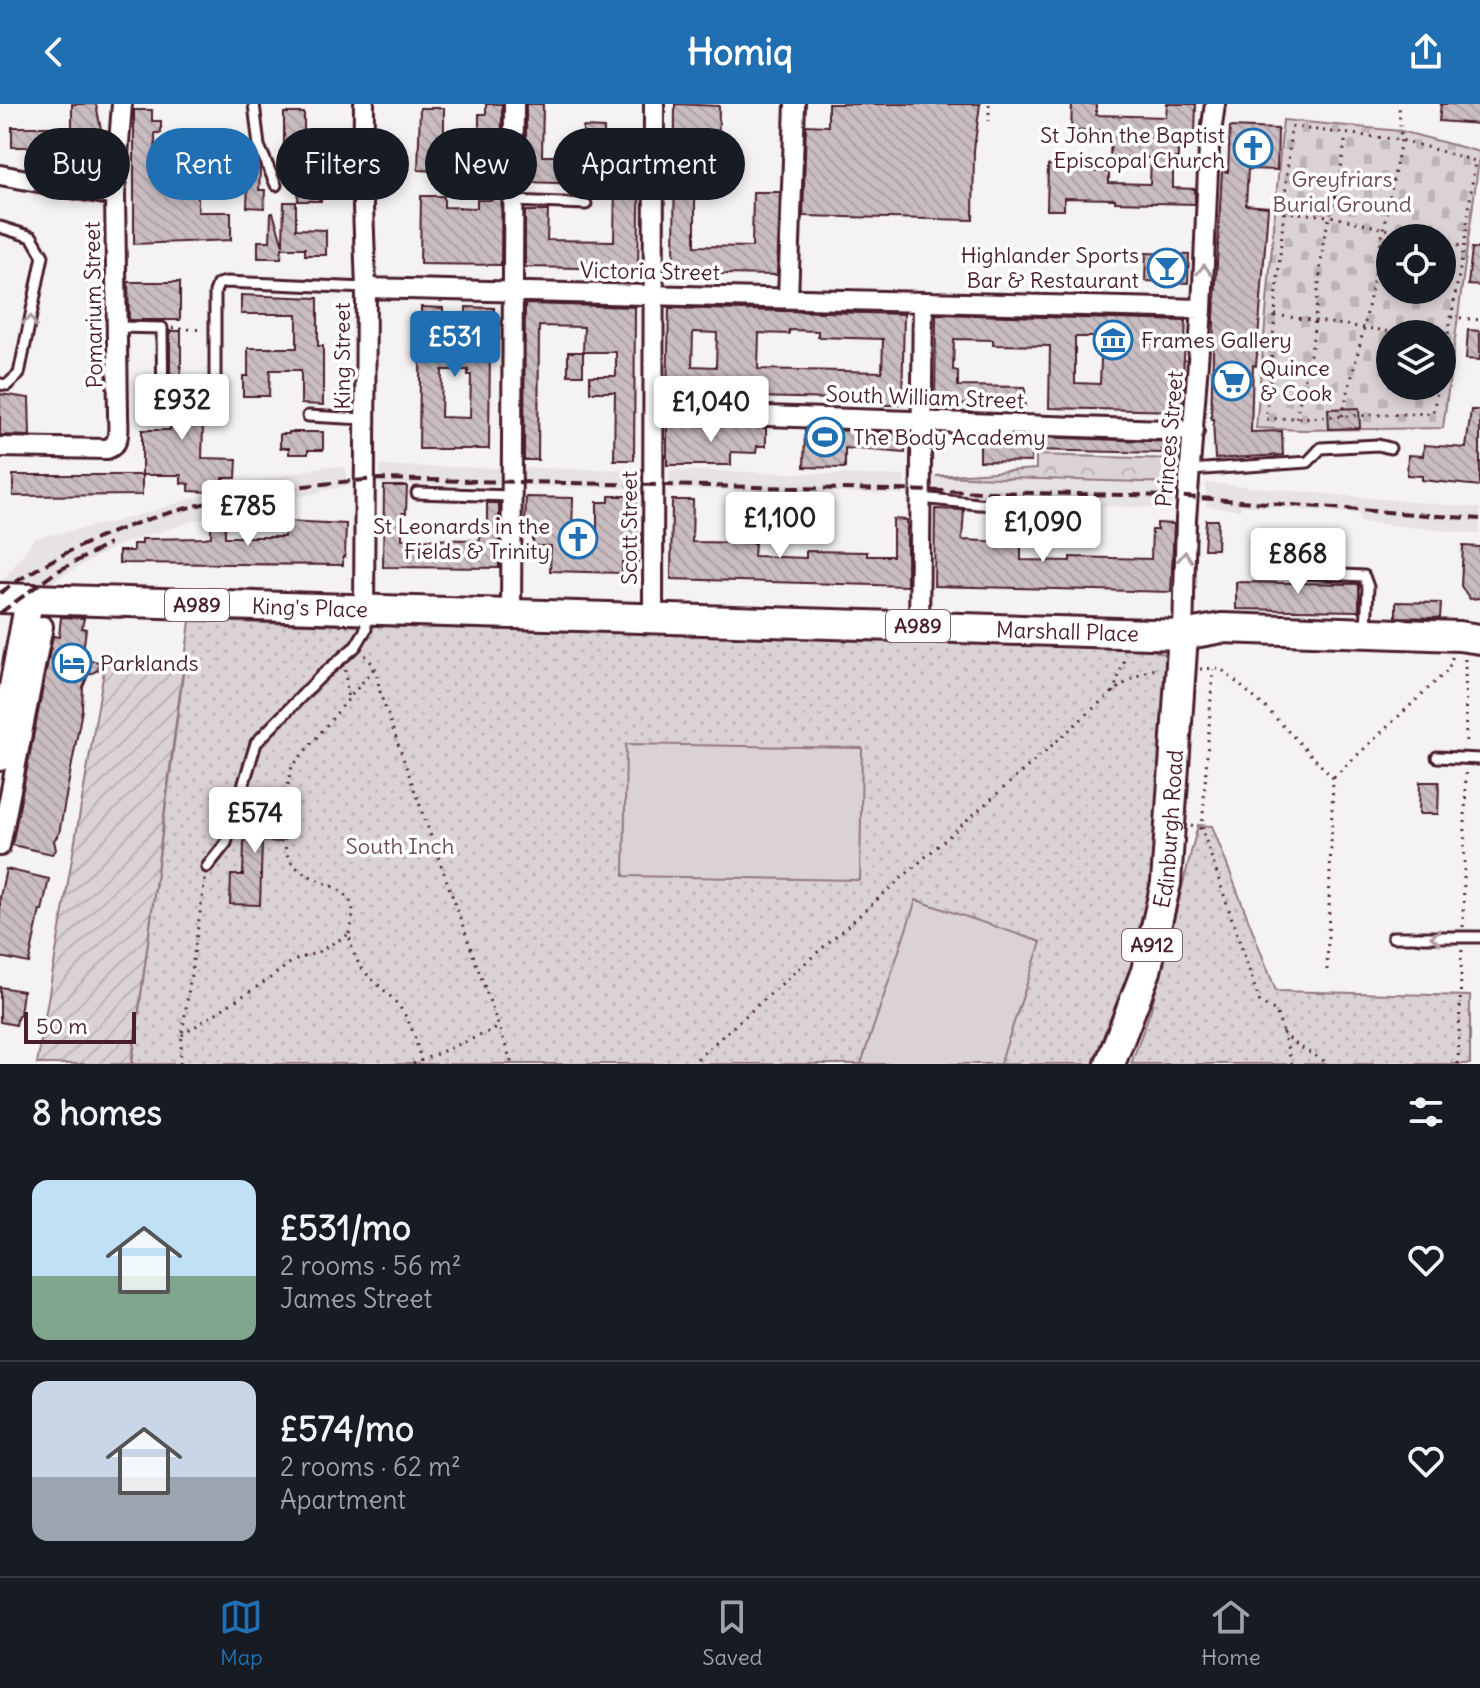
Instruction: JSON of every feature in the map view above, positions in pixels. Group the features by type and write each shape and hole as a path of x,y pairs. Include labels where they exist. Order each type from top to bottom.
{"main road":[{"name":"King's Place","path":"0,598 511,613"},
{"name":"A989","path":"511,613 653,617"},
{"name":"Marshall Place","path":"653,617 1183,635 1222,628 1469,638"},
{"name":"Edinburgh Road","path":"1110,1064 1146,971 1166,883 1183,635"}],"street":[{"name":"Pomarium Street","path":"120,128 122,104"},
{"name":"King Street","path":"364,104 364,609"},
{"path":"511,613 514,104"},
{"name":"Scott Street","path":"653,617 654,104"},
{"path":"788,298 795,104"},
{"name":"Princes Street","path":"1183,635 1209,147 1215,104"},
{"name":"Pomarium Street","path":"0,175 24,179"},
{"name":"Pomarium Street","path":"0,447 107,449 118,441 115,200"},
{"name":"Victoria Street","path":"366,288 1202,309"},
{"path":"919,626 923,302"},
{"name":"South William Street","path":"654,412 1194,431"},
{"path":"0,757 29,601"},
{"path":"0,846 43,626"}],"lane":[{"path":"254,104 259,146 276,185"},
{"path":"513,201 586,204"},
{"path":"0,227 32,237 43,256 19,374 7,385 0,384"},
{"name":"Victoria Street","path":"215,404 215,292 218,284 366,288"},
{"path":"118,327 162,328 163,418"},
{"path":"308,416 365,419"},
{"path":"1190,470 1308,462 1321,448 1378,445 1390,448"},
{"path":"417,493 512,496"},
{"path":"921,498 978,504 1086,508"},
{"path":"1301,573 1364,576 1368,587 1366,633"},
{"path":"207,867 226,843 256,743 356,646 366,629 364,609"},
{"path":"1437,757 1480,759"},
{"path":"1393,937 1480,937"}],"path":[{"path":"989,104 989,121"},
{"path":"1385,224 1401,140 1399,106"},
{"path":"1435,400 1433,413 1266,419 1291,127 1401,140 1475,161 1451,320"},
{"path":"1296,418 1316,321 1324,237 1339,183 1346,133"},
{"path":"1284,212 1330,216 1376,227"},
{"path":"1456,245 1464,247"},
{"path":"1342,416 1376,269"},
{"path":"1275,315 1376,330"},
{"path":"1452,317 1480,320"},
{"path":"171,328 192,328"},
{"path":"1113,693 1134,633"},
{"path":"1458,1064 1467,758 1466,661 1469,638"},
{"path":"1327,970 1333,778 1448,670 1469,638"},
{"path":"356,646 375,667 381,696 512,1064"},
{"path":"344,655 348,702"},
{"path":"375,667 292,767 286,787 285,852 292,864 341,890 352,904 354,918 349,934 352,953 360,968 396,1003 408,1020 421,1062"},
{"path":"1213,668 1202,829 1260,1003 1276,1011 1292,1064"},
{"path":"691,1064 1113,693 1149,669 1220,668 1265,707 1333,778"},
{"path":"1171,821 1202,829"},
{"path":"186,1064 181,1062 182,1035 207,867"},
{"path":"182,1035 293,961 318,952 349,934"},
{"path":"413,1064 500,1027"},
{"path":"1283,1033 1329,1064"}],"shaded area":[{"path":"1036,455 1174,459 1172,508 987,503 933,495 934,476 1036,469"},
{"path":"327,466 346,468 346,486 207,517 151,534 114,547 46,585 0,585 35,538 115,522 231,487"},
{"path":"380,466 501,468 501,485 380,484"},
{"path":"521,468 633,470 633,488 521,486"},
{"path":"670,470 905,476 904,494 669,489"},
{"path":"1206,483 1480,508 1480,534 1360,522 1360,514 1241,505 1240,510 1206,506"}],"green space":[{"name":"Greyfriars Burial Ground","path":"1283,120 1401,131 1480,152 1456,331 1456,320 1376,320 1376,400 1447,400 1443,428 1256,428"},
{"path":"1036,455 1174,459 1173,483 936,476 1036,469"},
{"name":"South Inch","path":"190,621 1146,647 1166,655 1146,971 1109,1064 132,1064"},
{"path":"184,663 131,1064 37,1064 105,665"},
{"path":"626,744 862,748 860,880 624,876"},
{"path":"1198,825 1212,826 1276,991 1470,996 1470,1064 1131,1064 1151,1009"},
{"path":"916,900 1041,942 1000,1064 861,1064"}],"building":[{"path":"72,104 96,104 101,128 72,128"},
{"path":"486,104 502,104 502,128 479,128 479,114 486,114"},
{"path":"526,104 543,104 542,156 553,156 553,183 537,182 537,128 526,128"},
{"path":"675,104 719,106 719,128 675,128"},
{"path":"828,104 980,104 974,150 973,220 803,216 806,125 828,126"},
{"path":"1072,104 1096,104 1096,115 1166,117 1167,104 1196,104 1195,134 1178,134 1178,158 1173,158 1173,188 1195,189 1195,204 1064,198 1064,210 1047,210 1048,165 1067,166 1067,171 1109,172 1109,183 1150,184 1151,158 1110,157 1111,130 1071,131"},
{"path":"1441,104 1480,104 1480,124 1439,121"},
{"path":"420,108 444,108 444,128 425,128 425,170 418,170"},
{"path":"134,110 152,110 152,121 161,121 161,128 146,128 146,200 198,200 198,212 231,212 231,240 134,244"},
{"path":"284,113 304,113 304,128 284,128"},
{"path":"12,127 60,127 24,128 24,147 12,147"},
{"path":"1230,127 1278,129 1277,170 1248,169 1246,205 1268,207 1256,366 1253,365 1251,432 1282,431 1283,455 1215,459 1211,419 1214,319 1222,171 1228,172"},
{"path":"260,190 265,190 264,208 247,207 247,200 260,200"},
{"path":"753,192 780,192 777,275 674,273 674,200 695,200 695,246 752,247"},
{"path":"421,196 425,196 425,200 444,200 444,207 477,208 477,200 501,200 501,265 420,264"},
{"path":"615,200 639,200 638,269 525,267 525,211 548,211 547,240 614,241"},
{"path":"284,202 296,202 296,229 326,230 326,255 305,255 305,248 282,248 281,258 258,258 258,241 270,241 271,213 283,245"},
{"path":"1472,248 1480,249 1480,286 1468,285"},
{"path":"1146,253 1189,255 1188,283 1145,281"},
{"path":"128,282 180,282 180,320 129,320"},
{"path":"241,295 318,298 318,346 323,346 323,405 301,404 301,370 270,370 269,396 243,396 243,376 248,376 248,348 297,348 297,314 241,314"},
{"path":"525,304 635,307 634,460 614,460 615,392 590,392 590,376 616,376 616,352 583,352 584,327 539,326 538,460 524,460"},
{"path":"421,307 443,308 443,316 466,316 466,307 494,308 494,340 490,339 489,449 419,449","holes":["442,370 468,370 468,375 471,375 470,418 441,417"]},
{"path":"669,308 904,314 902,405 881,405 881,400 667,395","holes":["789,330 818,331 818,337 883,339 882,372 758,369 759,333 789,334","693,332 717,333 716,367 692,366"]},
{"path":"936,314 1186,321 1181,411 1049,408 1050,346 993,345 993,340 954,339 953,370 958,371 958,386 1025,387 1025,406 935,404","holes":["1075,337 1102,337 1100,384 1075,383"]},
{"path":"1468,330 1480,331 1480,360 1466,359"},
{"path":"170,331 181,331 181,426 203,427 202,458 237,459 236,478 223,478 223,486 209,486 209,492 189,491 189,484 181,483 181,475 142,475 142,430 170,430"},
{"path":"568,352 583,352 583,375 568,375"},
{"path":"0,394 29,398 30,436 0,435"},
{"path":"1359,408 1360,428 1329,429 1328,409"},
{"path":"1471,410 1480,410 1480,486 1422,480 1422,476 1407,475 1408,455 1423,456 1424,445 1466,448"},
{"path":"667,426 766,428 766,446 757,446 756,453 731,452 731,465 667,465"},
{"path":"805,429 906,433 905,453 845,448 845,468 804,467"},
{"path":"323,432 323,450 289,454 289,448 280,448 280,434"},
{"path":"1006,436 1176,442 1176,450 1162,450 1162,453 1031,450 1031,462 980,461 980,439 1006,439"},
{"path":"13,475 142,475 142,495 13,496"},
{"path":"384,486 407,486 406,513 402,513 402,539 480,540 480,526 487,526 487,503 499,503 499,568 383,567"},
{"name":"St Leonards in the Fields & Trinity","path":"609,496 636,496 638,562 622,562 622,573 550,571 551,546 533,546 533,528 525,528 526,497 573,498 572,534 597,534 597,502 609,502"},
{"path":"672,500 693,500 692,542 755,543 754,556 806,558 806,551 867,552 867,556 893,556 893,519 907,520 907,586 671,579"},
{"path":"935,509 964,510 962,540 1007,542 1007,535 1021,536 1021,560 1070,561 1070,557 1151,559 1152,530 1157,530 1157,523 1174,524 1171,592 934,586"},
{"path":"1206,520 1218,520 1217,549 1204,549"},
{"path":"285,521 346,524 343,565 119,563 119,551 133,551 133,544 142,544 142,539 211,537 211,526 225,526 225,537 284,537"},
{"path":"1463,546 1480,547 1480,598 1470,599 1461,586"},
{"path":"1236,582 1359,584 1359,611 1236,609"},
{"path":"1396,602 1441,603 1440,618 1396,617"},
{"path":"61,617 84,618 82,628 86,629 82,659 99,662 98,670 88,675 83,687 82,710 59,834 54,840 56,850 52,854 12,845 53,636 59,637"},
{"path":"1420,782 1439,782 1438,814 1419,814"},
{"path":"267,806 282,807 281,842 262,841 260,905 230,904 231,875 243,875 245,813 267,814"},
{"path":"6,869 49,879 29,963 0,957 0,897"},
{"path":"0,987 23,991 16,1025 0,1022"}],"railway":[{"path":"0,593 88,543 182,509 280,489 380,479 1173,496 1480,519"},
{"path":"0,613 56,572 109,544"}],"place":[{"name":"St John the Baptist Episcopal Church","path":"1253,148"},
{"name":"Highlander Sports Bar & Restaurant","path":"1167,268"},
{"name":"Frames Gallery","path":"1113,340"},
{"name":"Quince & Cook","path":"1232,381"},
{"name":"The Body Academy","path":"825,437"},
{"name":"St Leonards in the Fields & Trinity","path":"578,539"},
{"name":"Parklands","path":"72,663"}]}
